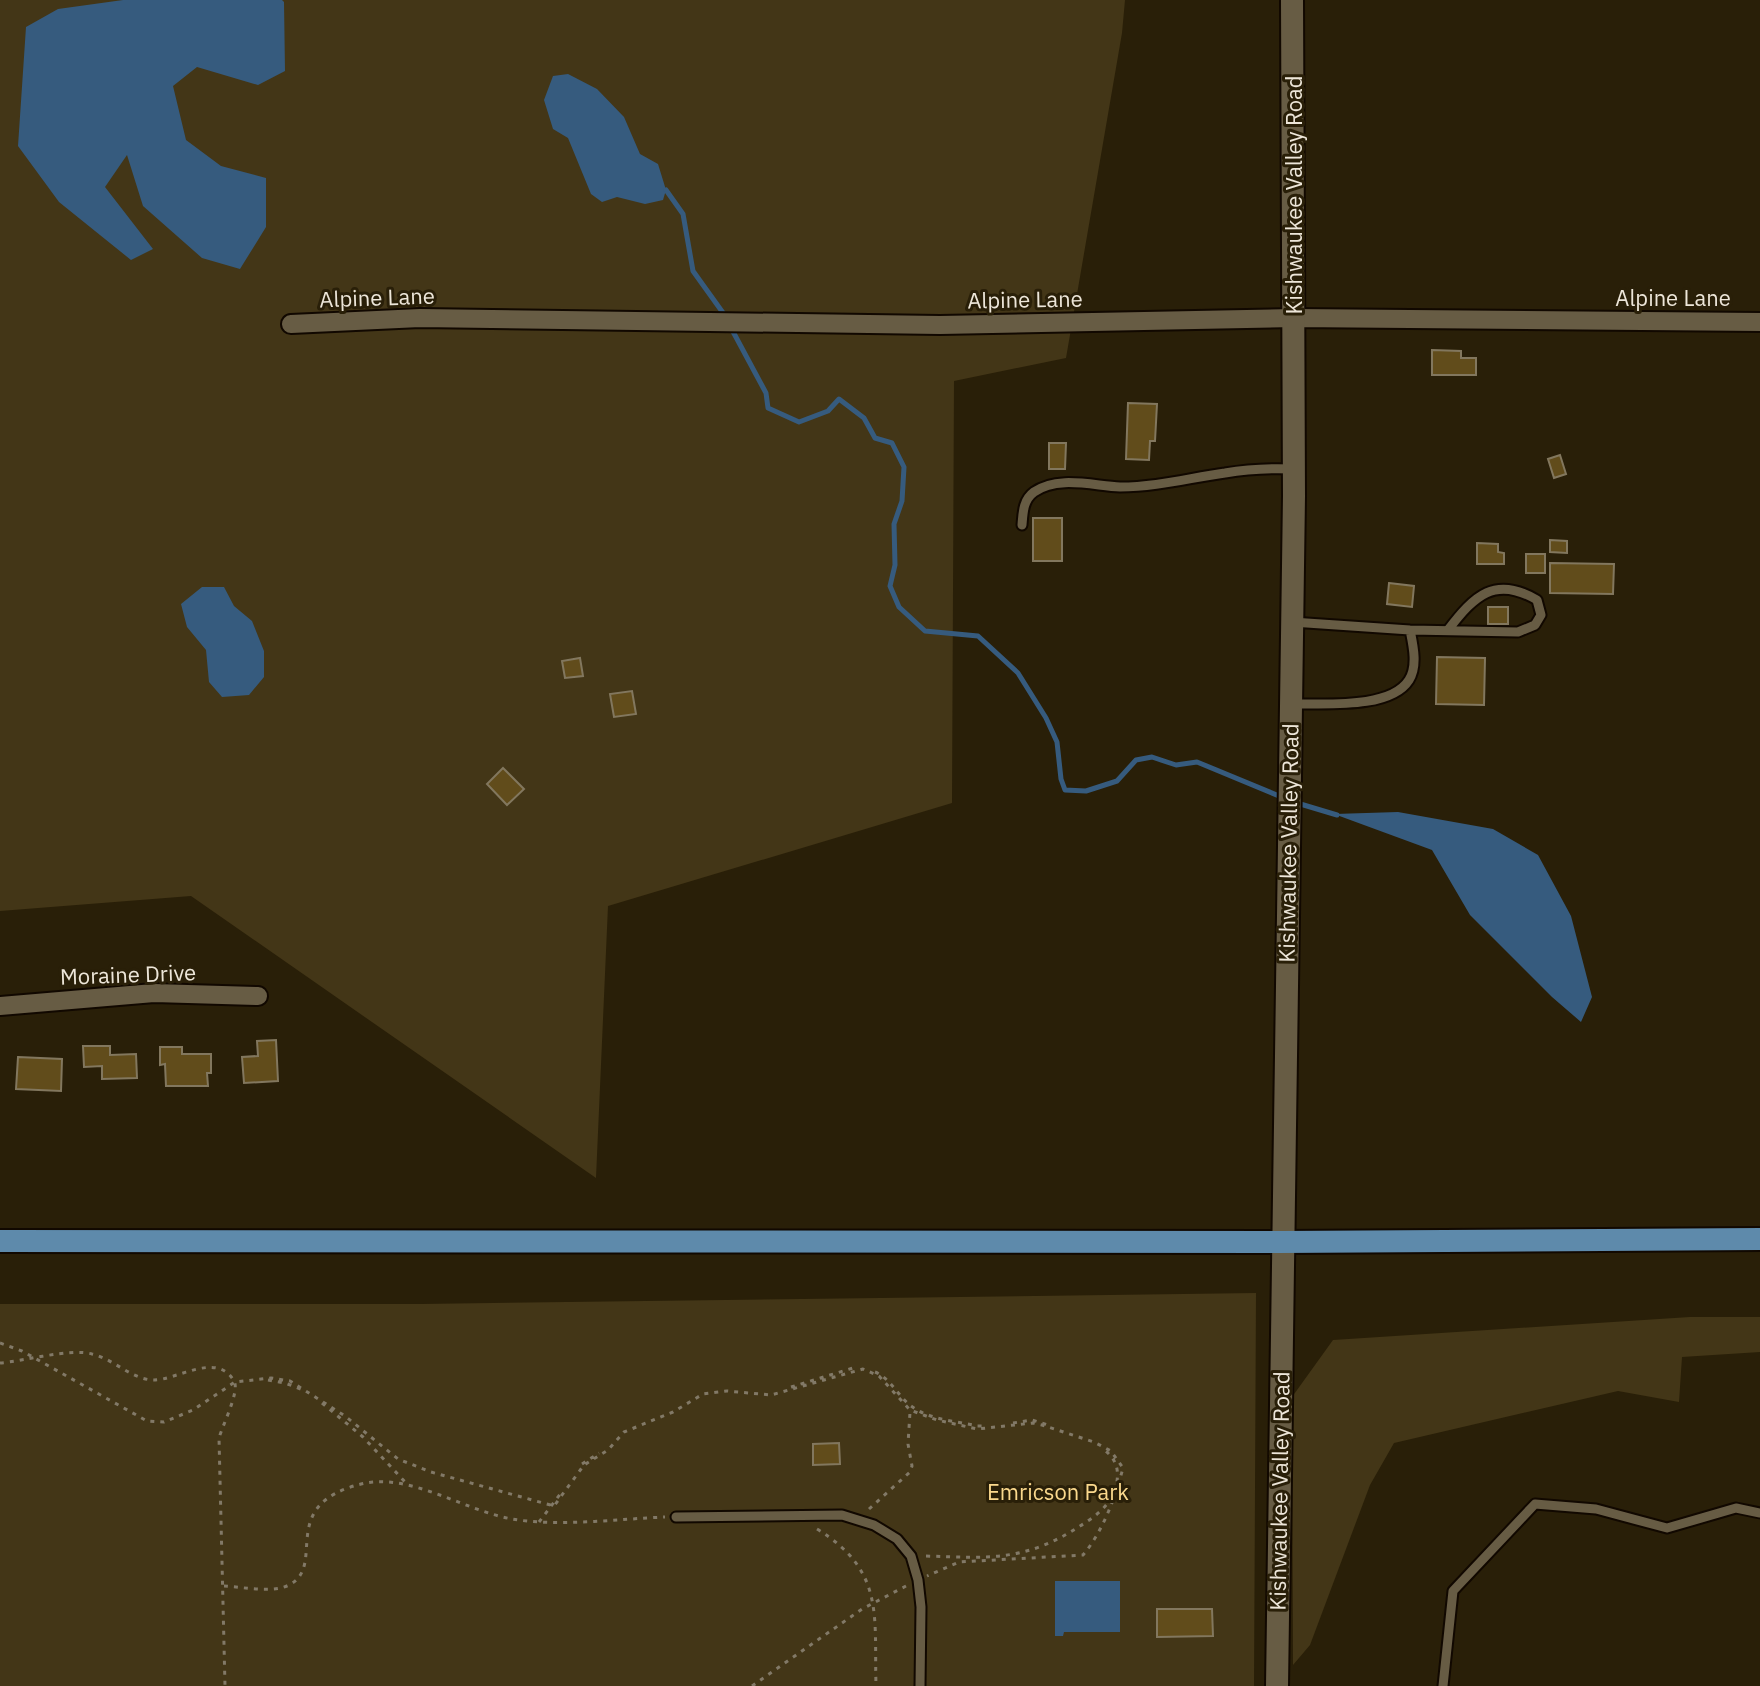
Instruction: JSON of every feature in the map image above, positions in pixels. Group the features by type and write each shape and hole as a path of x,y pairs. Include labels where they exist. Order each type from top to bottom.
{"main road":[{"path":"0,1241 1281,1242 1760,1239"}],"street":[{"name":"Kishwaukee Valley Road","path":"1277,1686 1294,469 1292,0"},
{"name":"Alpine Lane","path":"291,324 420,318 940,325 1294,318 1760,322"},
{"name":"Moraine Drive","path":"0,1006 154,993 258,996"}],"lane":[{"path":"1022,525 1023,507 1032,493 1045,487 1086,483 1139,487 1245,470 1294,469"},
{"path":"1292,622 1410,630 1518,632 1535,625 1541,615 1537,600 1522,591 1505,589 1485,592 1467,605 1448,630"},
{"path":"1290,704 1388,698 1409,680 1414,662 1410,630"},
{"path":"1443,1686 1453,1591 1535,1504 1596,1509 1667,1528 1736,1508 1760,1513"},
{"path":"676,1517 842,1515 874,1525 897,1539 911,1556 918,1580 921,1607 920,1686"}],"path":[{"path":"0,1343 37,1359 147,1421 164,1422 193,1410 236,1382 271,1378 290,1381 345,1416 398,1459 431,1472 552,1505"},
{"path":"0,1363 71,1352 90,1353 150,1380 166,1379 191,1369 211,1368 228,1372 236,1382 236,1394 224,1418 219,1438 225,1686"},
{"path":"539,1522 583,1462 607,1448 623,1431 671,1411 702,1392 726,1389 770,1393 841,1371 864,1368 881,1374 910,1408 977,1426 1042,1421 1111,1451 1123,1468 1117,1492 1093,1542 1083,1555 959,1562 873,1603 810,1643 752,1686"},
{"path":"236,1382 265,1379 306,1392 343,1418 406,1483"},
{"path":"858,1520 910,1472 910,1408"},
{"path":"911,1556 1009,1556 1054,1543 1097,1515 1115,1491 1119,1470 1109,1453 1094,1442"},
{"path":"224,1586 277,1588 291,1583 301,1574 307,1527 323,1500 358,1484 386,1480 406,1483 472,1509 539,1522 676,1517"},
{"path":"796,1515 844,1547 869,1582 873,1603 876,1686"}],"green space":[{"path":"0,0 1125,0 1122,33 1066,358 954,381 952,803 608,906 596,1178 191,896 0,911"},
{"name":"Emricson Park","path":"1256,1293 1254,1686 0,1686 0,1304 421,1304"},
{"path":"1690,1317 1760,1317 1760,1352 1682,1357 1679,1402 1618,1391 1394,1443 1370,1485 1310,1645 1293,1665 1292,1397 1333,1340"}],"water":[{"path":"123,0 284,2 285,71 258,85 197,67 173,86 186,140 221,166 266,178 266,227 240,269 202,258 143,206 127,155 105,187 153,249 131,260 59,202 18,146 26,27 58,9"},
{"path":"568,74 597,89 624,117 640,154 658,164 666,190 663,200 645,204 617,197 602,202 591,194 568,138 553,129 544,100 553,76"},
{"path":"202,587 224,587 234,606 252,621 264,651 264,677 249,695 222,697 209,682 206,650 187,627 181,604"},
{"path":"1398,812 1493,829 1538,855 1571,916 1592,997 1581,1022 1470,915 1432,850 1334,814"},
{"path":"1055,1581 1120,1581 1120,1632 1064,1632 1063,1636 1055,1636"}],"building":[{"path":"1432,350 1461,351 1461,358 1476,358 1476,375 1432,375"},
{"path":"1128,403 1157,404 1155,441 1150,441 1149,460 1126,459"},
{"path":"1049,443 1066,443 1065,469 1049,469"},
{"path":"1560,455 1566,474 1554,478 1548,459"},
{"path":"1033,518 1062,518 1062,561 1033,561"},
{"path":"1550,540 1567,541 1567,553 1550,552"},
{"path":"1477,543 1498,544 1498,552 1504,553 1504,564 1477,564"},
{"path":"1526,554 1545,554 1545,573 1526,573"},
{"path":"1550,563 1614,564 1613,594 1550,593"},
{"path":"1389,583 1414,586 1412,607 1387,604"},
{"path":"1488,607 1508,607 1508,624 1488,624"},
{"path":"1437,657 1485,658 1484,705 1436,704"},
{"path":"580,658 583,676 565,678 562,661"},
{"path":"632,691 636,714 614,717 610,694"},
{"path":"503,768 524,789 507,805 487,784"},
{"path":"276,1040 278,1081 244,1083 242,1057 258,1056 257,1041"},
{"path":"83,1046 110,1046 110,1055 136,1054 137,1078 102,1079 102,1066 84,1067"},
{"path":"160,1047 182,1047 182,1054 211,1054 208,1086 166,1086 165,1064 160,1065"},
{"path":"18,1057 62,1059 61,1091 16,1089"},
{"path":"839,1443 840,1464 813,1465 813,1444"},
{"path":"1157,1609 1212,1609 1213,1636 1157,1637"}],"waterway":[{"path":"666,190 683,214 693,271 726,317"},
{"path":"730,326 766,393 768,408 799,422 828,411 839,399 864,418 875,438 892,443 904,467 902,501 894,524 895,565 890,586 899,607 925,631 978,636 1018,673 1057,742 1065,790 1086,791 1117,781 1136,760 1152,757 1176,765 1197,762 1284,798"},
{"path":"1297,803 1337,815"}]}
